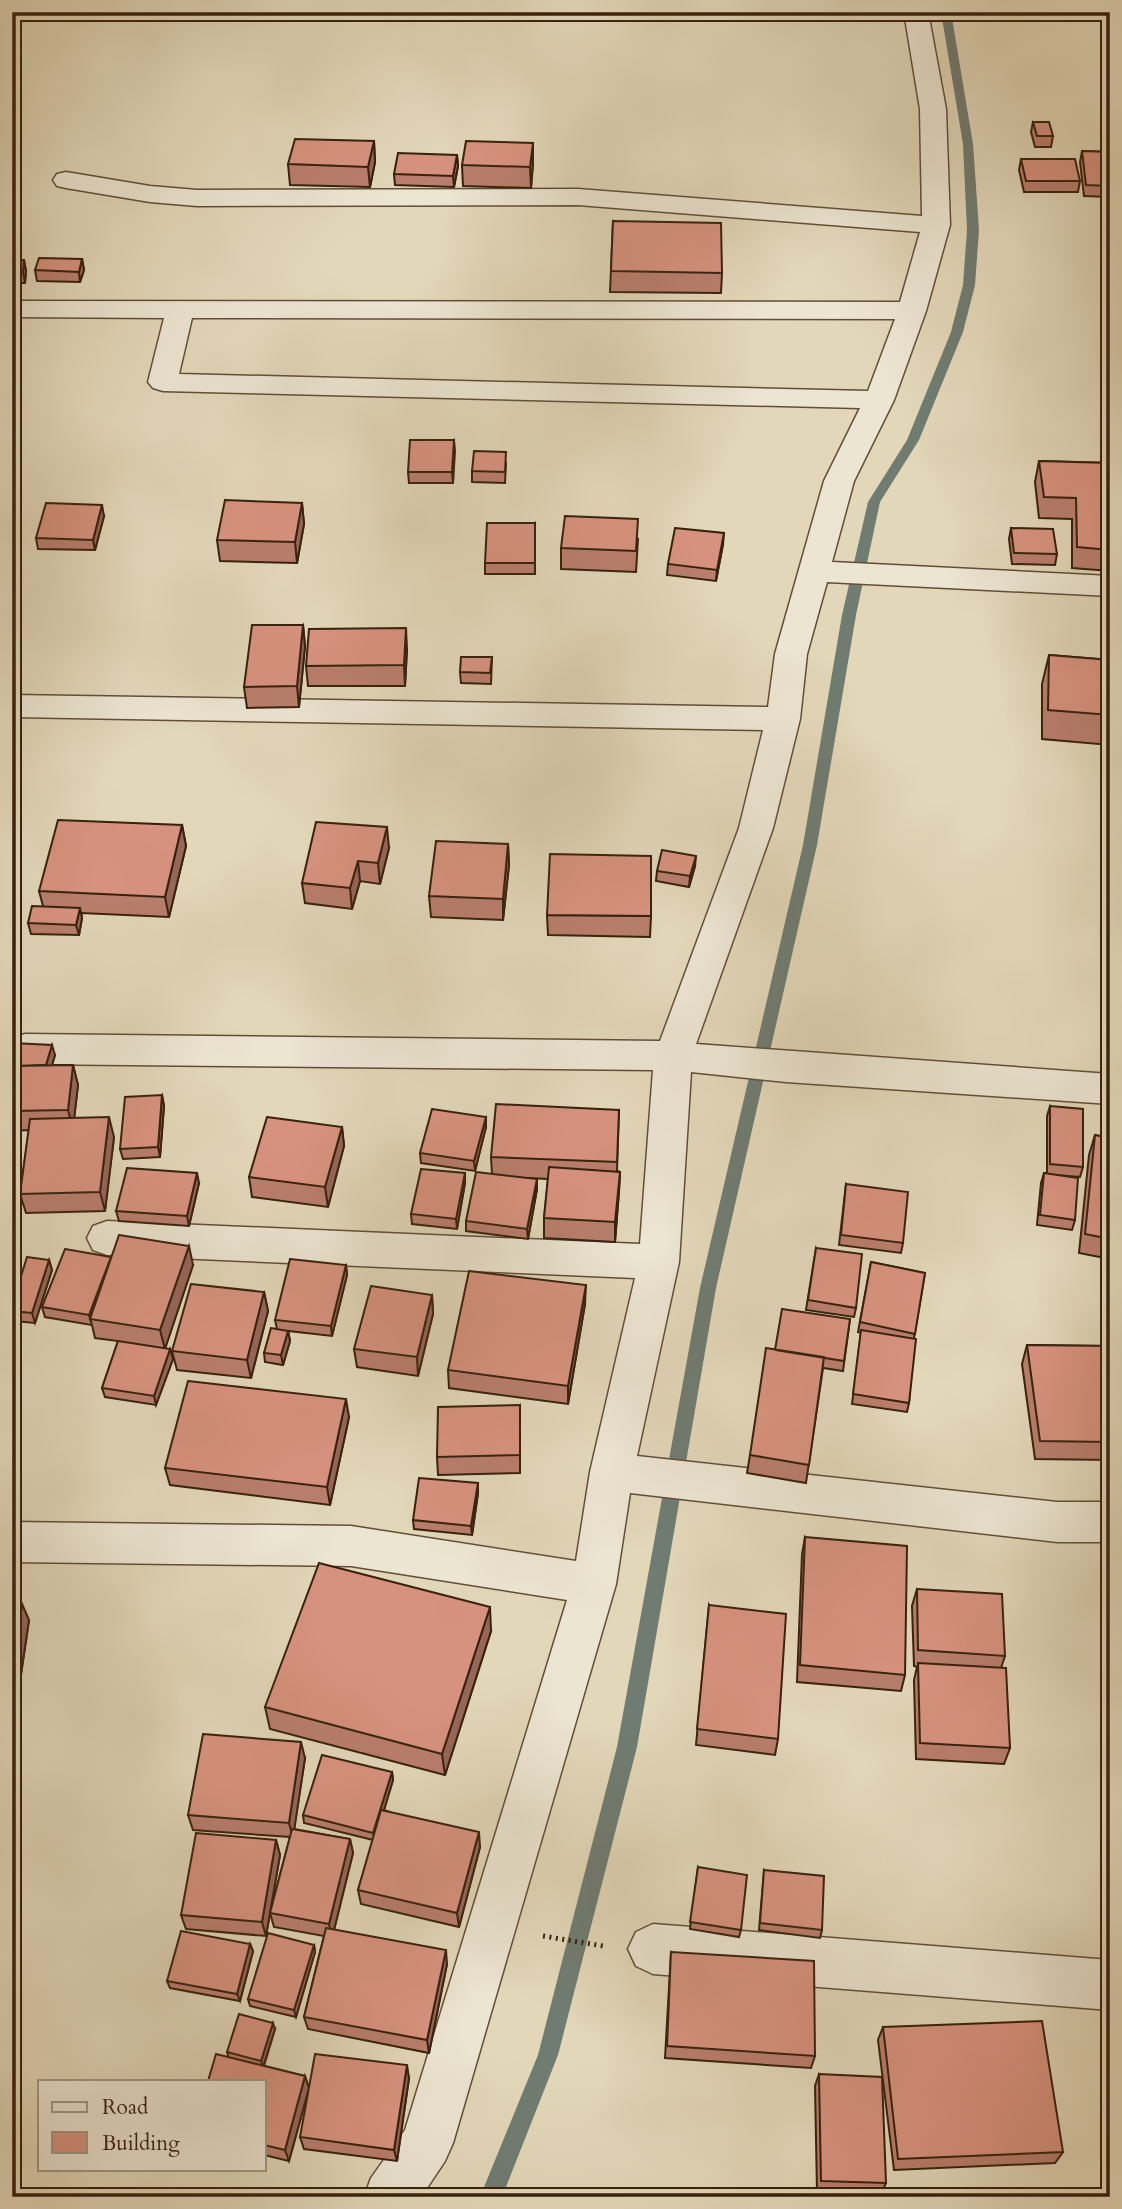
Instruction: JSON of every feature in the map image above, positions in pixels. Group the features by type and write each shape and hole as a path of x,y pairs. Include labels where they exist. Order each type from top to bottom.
{"street":[{"path":"390,2197 427,2143 626,1473 659,1262 673,1056 756,828 783,719 791,654 824,571 839,481 879,400 912,311 936,226 933,109 916,12"},
{"path":"66,180 150,194 197,198 578,197 936,226"},
{"path":"180,308 163,382 879,400"},
{"path":"12,309 912,311"},
{"path":"824,571 1110,586"},
{"path":"14,706 783,719"},
{"path":"25,1049 673,1056 786,1067 1110,1089"},
{"path":"107,1238 659,1262"},
{"path":"626,1473 1057,1522 1110,1522"},
{"path":"12,1542 351,1546 594,1584"},
{"path":"631,1948 1110,1985"}],"path":[{"path":"555,1939 631,1948"}],"building":[{"path":"1033,122 1049,122 1053,136 1037,136"},
{"path":"295,139 374,141 368,167 288,164"},
{"path":"466,141 533,143 530,167 462,165"},
{"path":"1082,151 1110,152 1110,186 1086,185"},
{"path":"398,153 457,155 453,176 394,174"},
{"path":"1021,159 1075,159 1080,181 1026,181"},
{"path":"613,221 721,223 722,273 611,271"},
{"path":"39,258 82,259 79,272 35,270"},
{"path":"24,260 23,272 12,272 12,261"},
{"path":"410,440 454,440 452,472 408,472"},
{"path":"474,451 506,452 505,472 472,471"},
{"path":"1039,461 1110,463 1110,550 1077,547 1076,498 1044,497"},
{"path":"225,500 302,503 295,542 217,540"},
{"path":"46,503 102,505 93,540 36,538"},
{"path":"565,516 638,519 636,551 561,548"},
{"path":"487,523 535,523 535,563 485,563"},
{"path":"675,528 724,533 717,570 668,564"},
{"path":"1011,528 1053,529 1057,554 1014,553"},
{"path":"252,625 303,625 297,686 244,687"},
{"path":"406,628 404,665 306,666 309,629"},
{"path":"1049,655 1110,660 1110,715 1048,710"},
{"path":"461,657 492,657 490,673 460,672"},
{"path":"58,820 182,825 165,897 39,891"},
{"path":"316,822 387,827 378,863 358,861 350,888 302,883"},
{"path":"436,841 508,844 503,899 429,896"},
{"path":"662,850 696,856 690,876 657,871"},
{"path":"550,854 651,856 651,916 547,915"},
{"path":"32,906 80,908 76,925 28,923"},
{"path":"12,1043 52,1045 46,1065 12,1066"},
{"path":"73,1065 68,1110 12,1111 12,1066"},
{"path":"162,1095 158,1147 120,1149 125,1097"},
{"path":"496,1104 619,1110 617,1162 491,1157"},
{"path":"1050,1106 1083,1109 1083,1167 1050,1164"},
{"path":"432,1109 486,1117 474,1161 420,1153"},
{"path":"109,1117 100,1192 20,1194 30,1119"},
{"path":"267,1117 342,1127 325,1187 249,1177"},
{"path":"1095,1135 1110,1138 1110,1239 1085,1234"},
{"path":"549,1167 620,1172 615,1222 544,1218"},
{"path":"127,1168 197,1173 187,1216 116,1211"},
{"path":"421,1169 465,1173 456,1219 411,1214"},
{"path":"476,1172 537,1179 527,1229 466,1221"},
{"path":"1044,1173 1078,1178 1075,1220 1040,1215"},
{"path":"846,1184 908,1192 903,1243 841,1235"},
{"path":"119,1235 189,1246 160,1330 90,1319"},
{"path":"816,1248 862,1254 856,1308 808,1300"},
{"path":"65,1249 111,1257 89,1315 42,1307"},
{"path":"27,1257 49,1260 32,1313 12,1311"},
{"path":"290,1259 346,1265 331,1326 275,1320"},
{"path":"871,1262 925,1273 915,1334 860,1322"},
{"path":"469,1271 586,1285 568,1386 448,1370"},
{"path":"191,1284 264,1292 247,1360 172,1351"},
{"path":"371,1286 432,1295 417,1357 354,1349"},
{"path":"782,1309 850,1319 844,1361 775,1350"},
{"path":"271,1328 288,1331 281,1355 264,1353"},
{"path":"861,1330 916,1339 909,1403 853,1394"},
{"path":"118,1341 170,1349 154,1396 102,1388"},
{"path":"1027,1345 1110,1346 1110,1442 1040,1441"},
{"path":"766,1348 824,1357 809,1465 750,1455"},
{"path":"188,1381 346,1399 327,1487 165,1468"},
{"path":"520,1405 520,1455 437,1457 438,1407"},
{"path":"419,1478 478,1483 471,1526 413,1520"},
{"path":"805,1537 907,1546 905,1675 800,1665"},
{"path":"319,1563 490,1607 442,1754 265,1707"},
{"path":"917,1589 1002,1594 1005,1656 918,1650"},
{"path":"12,1604 22,1604 12,1671"},
{"path":"709,1605 786,1614 778,1739 697,1729"},
{"path":"918,1663 1006,1668 1010,1748 920,1743"},
{"path":"203,1734 301,1742 289,1823 188,1815"},
{"path":"322,1755 392,1772 373,1833 303,1815"},
{"path":"381,1810 479,1832 457,1913 358,1890"},
{"path":"292,1829 350,1839 329,1924 270,1913"},
{"path":"196,1833 276,1840 262,1922 181,1915"},
{"path":"698,1867 747,1875 741,1930 690,1922"},
{"path":"764,1870 824,1876 822,1930 760,1923"},
{"path":"326,1928 446,1950 427,2040 304,2017"},
{"path":"181,1931 250,1944 237,1994 167,1981"},
{"path":"268,1933 314,1945 294,2010 248,1999"},
{"path":"671,1952 814,1961 815,2056 667,2046"},
{"path":"239,2014 273,2023 261,2061 227,2052"},
{"path":"1042,2021 1063,2152 898,2159 883,2027"},
{"path":"216,2054 305,2076 285,2150 266,2145 266,2080 208,2080"},
{"path":"315,2054 407,2065 394,2150 300,2137"},
{"path":"819,2074 882,2077 886,2183 821,2181"}],"waterway":[{"path":"491,2197 548,2055 627,1747 708,1288 810,845 849,615 874,502 913,440 957,332 969,285 973,230 968,144 946,12"}]}
